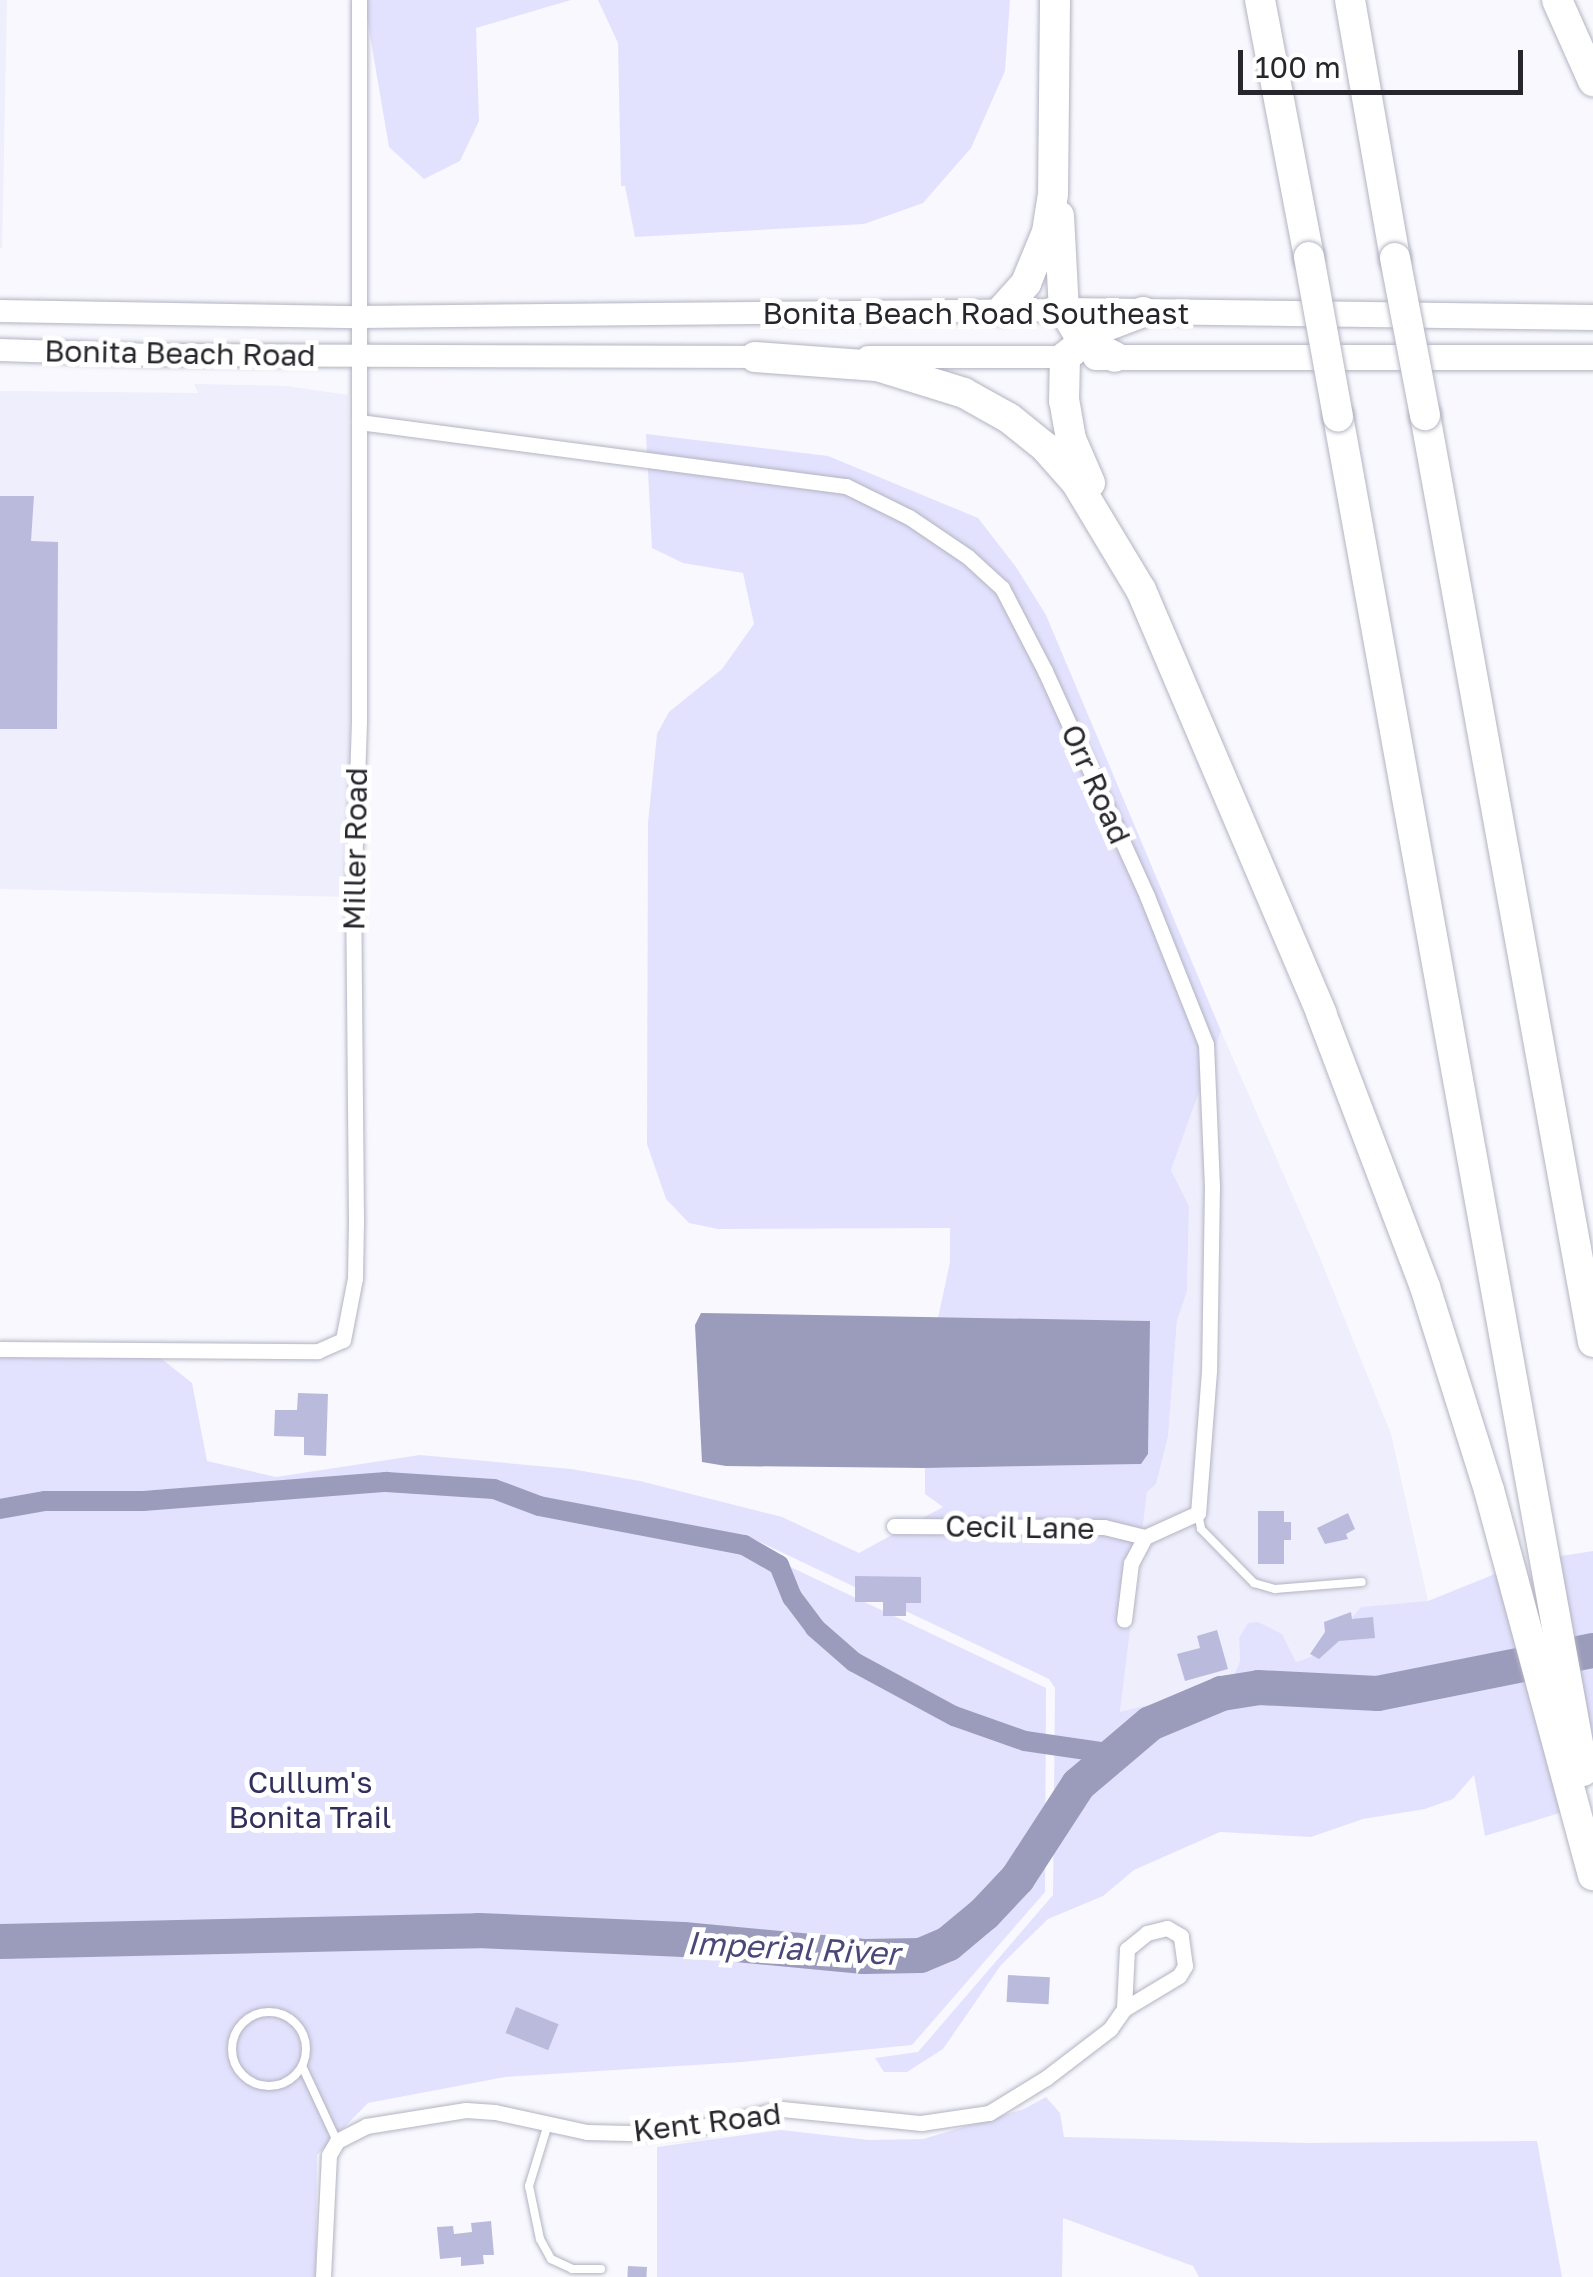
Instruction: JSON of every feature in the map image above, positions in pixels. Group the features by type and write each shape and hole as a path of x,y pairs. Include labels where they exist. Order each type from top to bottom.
{"highway":[{"path":"1002,310 1040,258 1053,194 1055,0"},
{"path":"1260,0 1547,1568 1593,1874"},
{"path":"1350,0 1593,1342"},
{"path":"1557,0 1593,81"},
{"path":"1053,194 1062,228 1064,310 1074,348 1064,401 1071,439 1140,590 1376,1152 1471,1431 1587,1825"},
{"path":"1074,348 1143,312"},
{"path":"1074,348 1115,357"},
{"path":"754,356 877,366 964,393 1009,418 1045,447 1076,482 1140,590"}],"main road":[{"name":"Bonita Beach Road Southeast","path":"1064,310 1593,317"},
{"name":"Bonita Beach Road Southeast","path":"1115,357 1593,358"}],"street":[{"name":"Miller Road","path":"0,1349 318,1351 343,1340 355,1259 352,902 359,718 358,0"},
{"name":"Bonita Beach Road Southeast","path":"359,317 1064,310"},
{"name":"Bonita Beach Road","path":"0,311 359,317"},
{"name":"Bonita Beach Road Southeast","path":"359,356 754,356 1074,348"},
{"name":"Bonita Beach Road","path":"0,350 359,356"},
{"name":"Orr Road","path":"359,422 846,486 910,518 976,563 1002,588 1045,671 1146,896 1206,1044 1212,1186 1209,1370 1198,1513"},
{"path":"1124,1620 1131,1563 1145,1537 1198,1513"},
{"name":"Cecil Lane","path":"894,1526 1104,1526 1145,1537"},
{"name":"Kent Road","path":"337,2141 366,2126 466,2110 587,2132 669,2132 782,2109 881,2120 953,2121 990,2113 1019,2098 1110,2028 1124,2008 1179,1976 1185,1966 1181,1936 1167,1928 1148,1932 1127,1949 1124,2008"},
{"path":"323,2277 326,2180 329,2155 337,2141"}],"lane":[{"path":"1198,1513 1201,1529 1254,1583 1275,1589 1362,1582"},
{"path":"302,2066 286,2081 275,2085 252,2081 242,2074 232,2053 237,2030 256,2014 268,2012 292,2019 305,2040 302,2066 337,2141"},
{"path":"548,2124 529,2186 540,2239 550,2259 572,2268 601,2269"}],"shaded area":[{"path":"0,0 7,0 2,248 0,248"},
{"path":"194,384 286,386 348,395 351,897 0,889 0,391 198,393"},
{"path":"1221,1031 1391,1434 1428,1601 1344,1631 1323,1652 1295,1662 1281,1634 1239,1638 1240,1661 1233,1678 1216,1688 1120,1713 1147,1491 1156,1484 1168,1437 1177,1321 1187,1290 1189,1206 1171,1170"},
{"path":"701,1313 1150,1321 1148,1454 1141,1464 925,1468 726,1466 702,1462 695,1325"}],"green space":[{"path":"364,0 571,0 476,28 479,121 460,161 424,179 389,147"},
{"path":"598,0 1010,0 1005,71 971,148 923,203 864,224 635,237 625,186 621,186 618,43"},
{"path":"646,434 828,456 978,518 1046,615 1221,1031 1171,1170 1189,1206 1187,1291 1177,1321 1168,1437 1156,1484 1147,1492 1120,1712 1216,1688 1233,1678 1240,1661 1239,1638 1248,1623 1258,1622 1282,1634 1296,1662 1323,1652 1361,1607 1428,1601 1500,1572 1566,1811 1485,1836 1474,1775 1453,1799 1425,1809 1363,1819 1311,1837 1220,1832 1134,1870 1103,1896 1048,1919 1001,1965 943,2049 907,2072 884,2072 875,2058 918,2052 1053,1895 1055,1688 1049,1679 747,1536 541,1497 494,1479 385,1473 143,1491 44,1491 0,1499 0,1346 143,1344 192,1383 207,1461 276,1477 420,1455 571,1469 640,1481 782,1517 859,1553 943,1507 925,1494 925,1468 1141,1464 1148,1454 1149,1321 938,1318 950,1262 950,1228 718,1229 689,1223 666,1199 647,1144 648,823 657,734 669,712 722,669 754,624 743,573 683,563 652,548"},
{"name":"Cullum's Bonita Trail","path":"386,1482 494,1489 539,1506 744,1545 1046,1688 1045,1892 912,2045 742,2062 505,2077 368,2103 317,2155 316,2277 0,2277 0,1509 45,1501 143,1501"},
{"path":"1593,1551 1593,1768 1555,1557"},
{"path":"1046,2097 1060,2113 1064,2137 1306,2143 1537,2141 1562,2277 1199,2277 1193,2266 1063,2218 1062,2277 657,2277 657,2147 781,2130 869,2140 923,2139 1024,2109"}],"building":[{"path":"0,496 34,496 31,541 58,542 57,729 0,729"},
{"path":"298,1393 328,1394 326,1456 304,1455 304,1437 274,1436 275,1410 297,1410"},
{"path":"1258,1511 1284,1511 1284,1522 1291,1522 1291,1540 1284,1540 1284,1564 1258,1564"},
{"path":"1348,1513 1355,1529 1346,1534 1348,1539 1325,1544 1317,1528"},
{"path":"855,1576 921,1577 921,1603 906,1603 906,1616 883,1616 883,1602 855,1602"},
{"path":"1351,1612 1352,1619 1373,1617 1375,1638 1339,1641 1319,1659 1310,1654 1325,1632 1324,1622"},
{"path":"1217,1630 1228,1669 1185,1681 1177,1654 1200,1648 1197,1636"},
{"path":"1008,1975 1050,1977 1049,2004 1007,2002"},
{"path":"516,2007 559,2024 548,2050 506,2033"},
{"path":"491,2221 494,2255 483,2255 484,2264 461,2266 461,2257 440,2259 437,2227 453,2226 454,2234 472,2232 471,2223"},
{"path":"628,2266 647,2267 646,2277 627,2277"}],"waterway":[{"path":"0,1509 45,1501 143,1501 386,1482 494,1489 539,1506 744,1545 779,1565 792,1597 815,1628 854,1662 954,1716 1025,1741 1114,1754"},
{"name":"Imperial River","path":"0,1941 478,1930 683,1939 863,1956 920,1955 948,1943 984,1913 1017,1878 1078,1784 1150,1723 1221,1693 1258,1687 1377,1693 1593,1650"}]}
